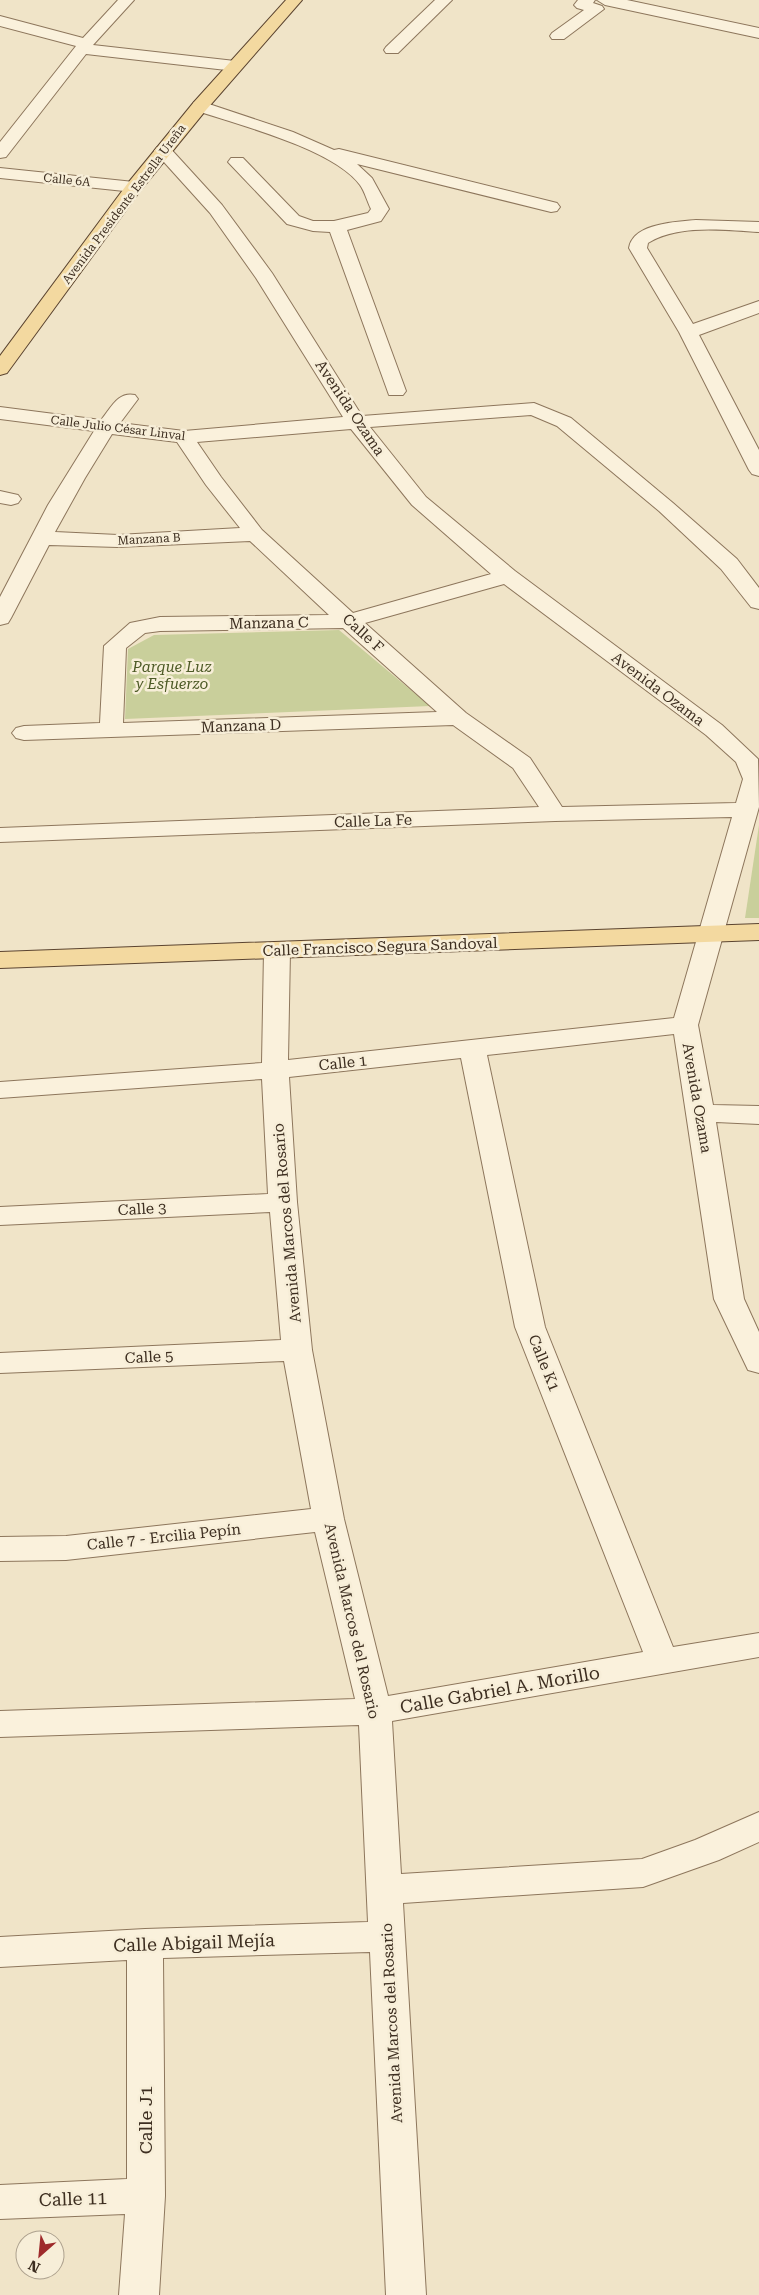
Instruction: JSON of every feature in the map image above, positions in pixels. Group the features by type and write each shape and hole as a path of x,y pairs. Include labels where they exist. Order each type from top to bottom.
{"main road":[{"name":"Avenida Presidente Estrella Ureña","path":"0,369 134,187 200,106 294,0"},
{"name":"Calle Francisco Segura Sandoval","path":"0,960 759,932"}],"street":[{"path":"0,153 81,51 126,0"},
{"path":"392,50 444,0"},
{"path":"558,36 596,9 582,5 587,0"},
{"path":"605,0 759,34"},
{"path":"0,21 81,51 136,66 147,62 152,56 235,66"},
{"path":"200,106 315,148 344,161 364,179 380,208 375,217 337,228 303,224 293,220 237,162"},
{"path":"315,148 550,207"},
{"name":"Avenida Ozama","path":"163,152 216,209 265,277 356,422 419,501 507,576 714,730 746,759 757,779 745,810 685,1025 701,1114 729,1299 759,1363"},
{"name":"Calle 6A","path":"0,172 134,187"},
{"path":"759,227 728,225 676,227 645,235 639,241 638,248 688,332 759,470"},
{"path":"337,228 396,391"},
{"path":"688,332 759,307"},
{"path":"0,618 70,481 104,428 128,400"},
{"name":"Calle Julio César Linval","path":"0,413 184,438 515,408 534,409 564,422 666,507 729,564 759,602"},
{"name":"Calle F","path":"184,438 213,481 255,534 458,718 522,763 556,814"},
{"name":"Manzana B","path":"42,538 118,541 255,534"},
{"name":"Manzana C","path":"111,731 115,646 138,628 160,624 349,621 507,576"},
{"name":"Manzana D","path":"24,733 458,718"},
{"name":"Calle La Fe","path":"0,835 556,814 745,810"},
{"name":"Avenida Marcos del Rosario","path":"276,951 276,1070 283,1202 297,1350 328,1519 375,1711 406,2295"},
{"name":"Calle 1","path":"0,1090 276,1070 474,1050 685,1025"},
{"name":"Calle K1","path":"474,1050 530,1327 662,1662"},
{"path":"701,1114 759,1115"},
{"name":"Calle 3","path":"0,1216 283,1202"},
{"name":"Calle 5","path":"0,1363 297,1350"},
{"name":"Calle 7 - Ercilia Pepín","path":"0,1549 66,1548 328,1519"},
{"name":"Calle Gabriel A. Morillo","path":"0,1724 375,1711 759,1645"},
{"path":"384,1890 643,1873 707,1850 759,1826"},
{"name":"Calle Abigail Mejía","path":"0,1952 145,1944 388,1936"},
{"name":"Calle J1","path":"139,2295 146,2196 145,1944"},
{"name":"Calle 11","path":"0,2202 146,2196"}],"green space":[{"name":"Parque Luz y Esfuerzo","path":"339,630 430,706 125,719 128,649 154,635"},
{"path":"759,825 759,918 745,918"}]}
